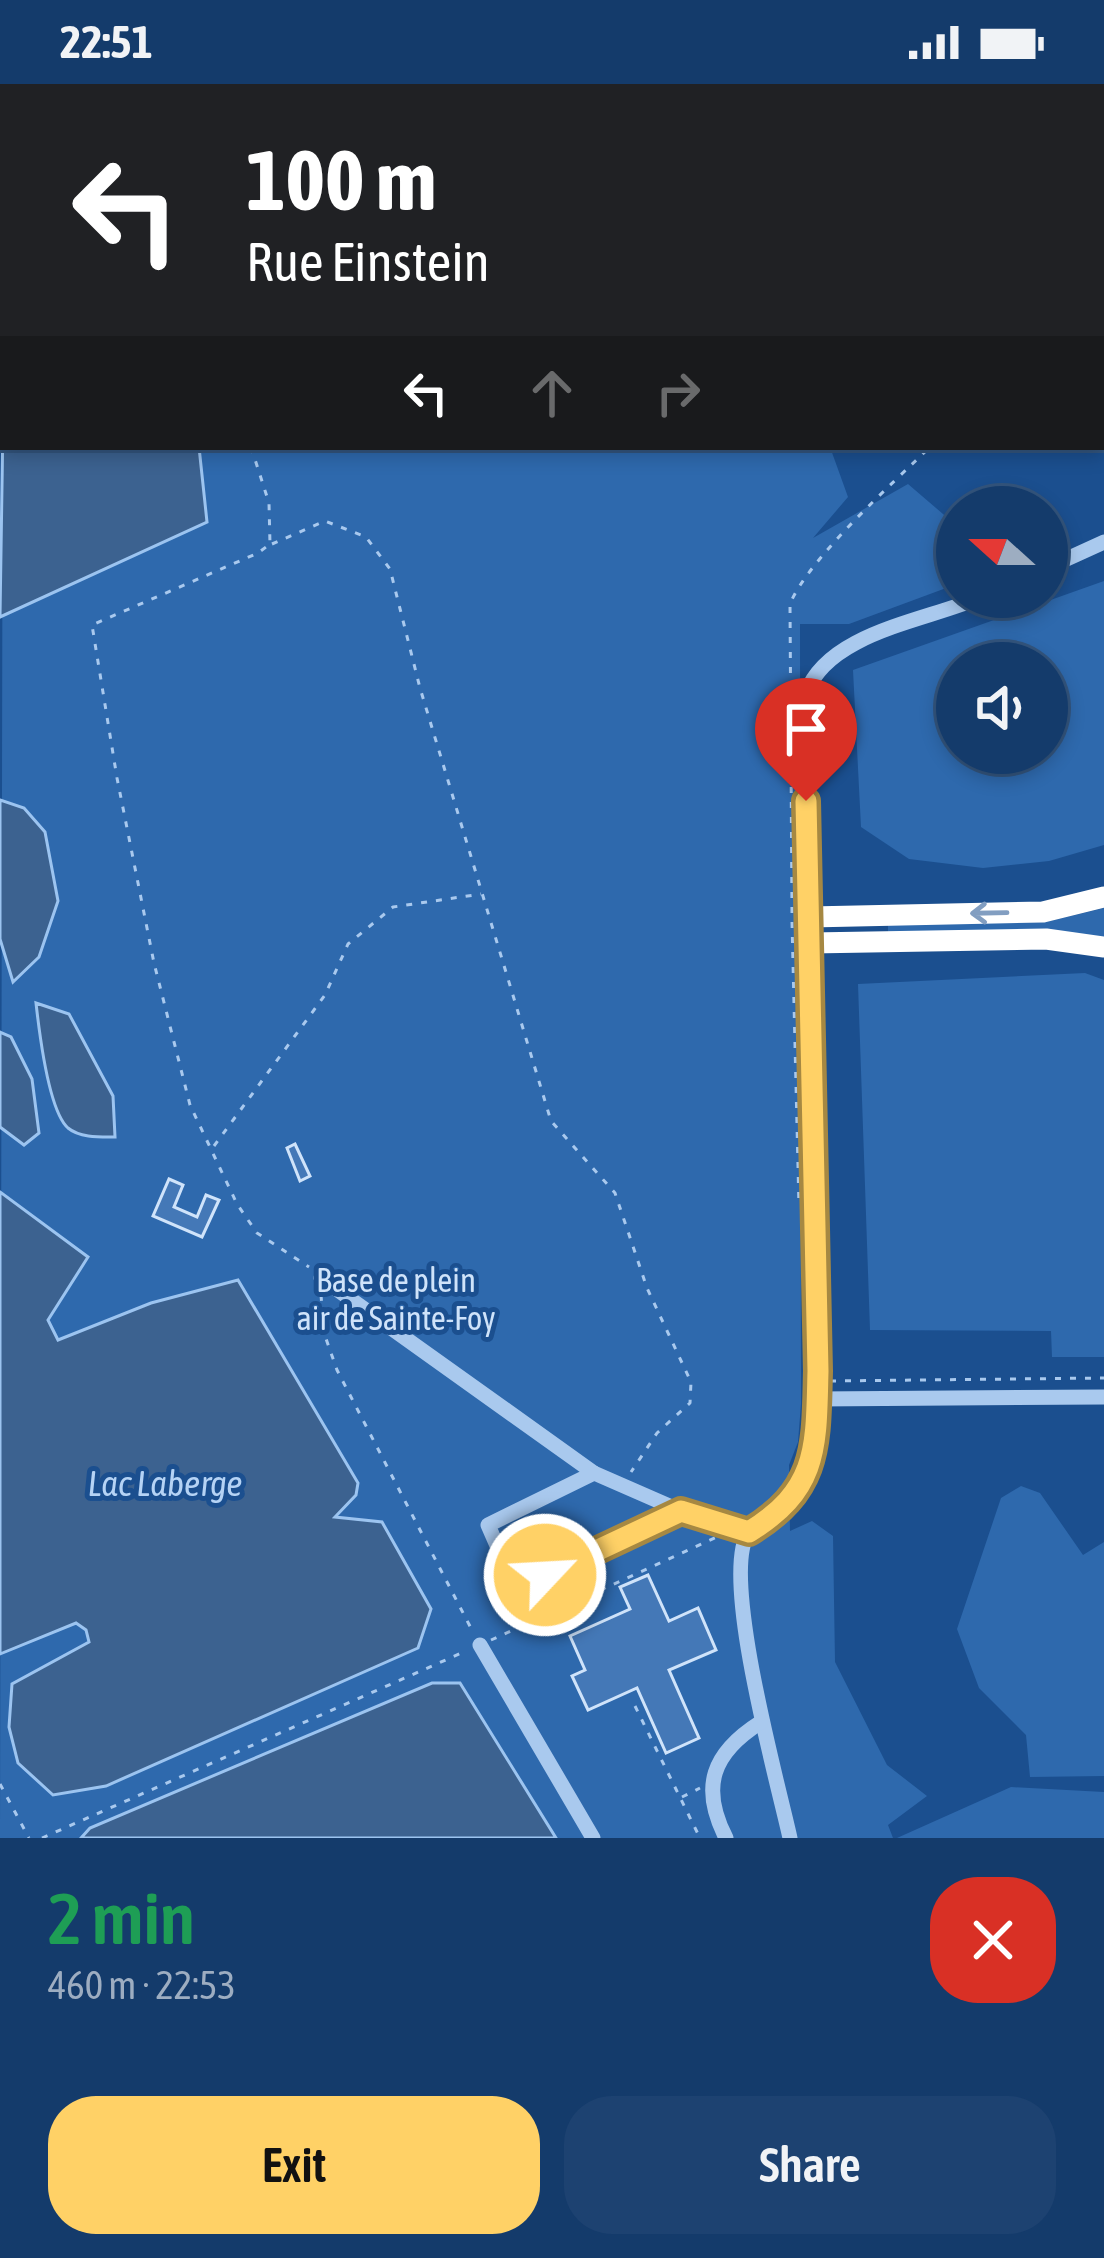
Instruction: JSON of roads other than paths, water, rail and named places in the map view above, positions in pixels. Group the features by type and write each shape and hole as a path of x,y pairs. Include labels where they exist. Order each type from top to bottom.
{"highway":[{"path":"810,916 1043,912 1104,897"},
{"path":"811,943 1046,939 1104,947"}],"street":[{"path":"1068,558 1104,542"},
{"path":"790,1838 761,1722 740,1549 749,1532 774,1517 799,1489 813,1447 817,1399 804,711 813,678 832,656 854,643 936,613"},
{"path":"321,1278 594,1473 681,1511 749,1532"},
{"path":"817,1399 1104,1397"},
{"path":"594,1473 488,1525 516,1589 681,1511"},
{"path":"480,1645 593,1838"},
{"path":"726,1838 711,1808 712,1781 741,1735 761,1722"}],"water":[{"path":"3,450 199,450 207,522 0,617"},
{"path":"0,800 24,808 45,832 58,901 39,957 13,982 0,939"},
{"path":"36,1003 69,1014 113,1096 115,1137 78,1134 61,1119 46,1069"},
{"path":"0,1032 11,1037 32,1079 39,1133 24,1145 0,1127"},
{"name":"Lac Laberge","path":"0,1192 88,1257 48,1320 58,1340 151,1303 238,1280 358,1483 356,1495 335,1517 382,1522 431,1609 418,1648 106,1786 53,1795 18,1763 9,1727 12,1684 89,1642 86,1630 76,1623 0,1654"},
{"path":"432,1683 460,1683 556,1838 81,1838 90,1828"}],"park label":[{"name":"Base de plein air de Sainte-Foy","path":"396,1299"}]}
